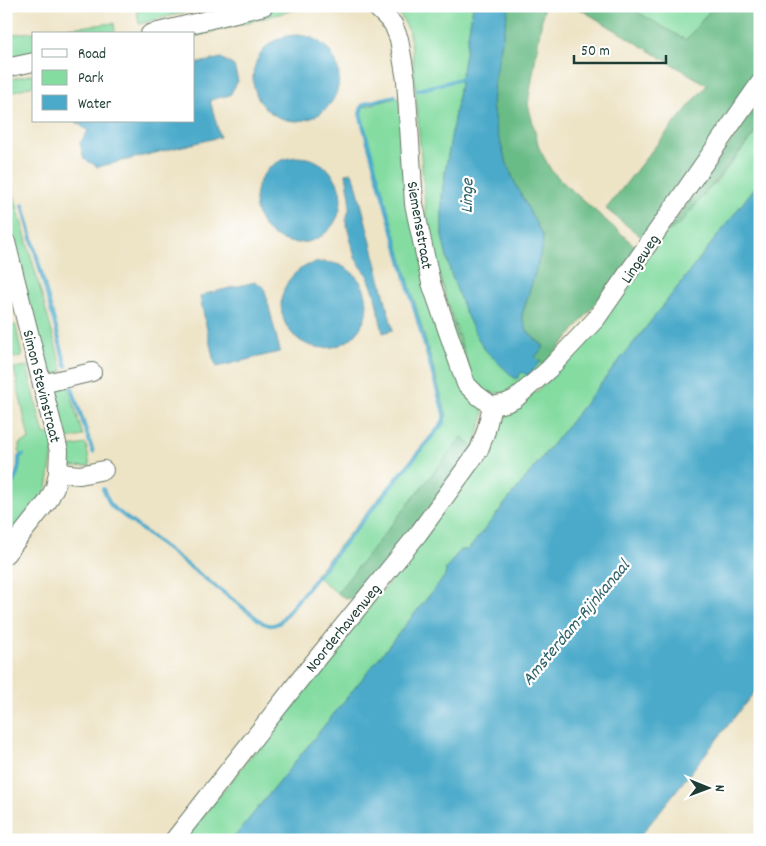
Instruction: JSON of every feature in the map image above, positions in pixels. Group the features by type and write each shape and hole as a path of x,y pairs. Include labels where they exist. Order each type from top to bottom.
{"street":[{"path":"158,32 264,6"},
{"name":"Siemensstraat","path":"375,6 393,24 399,39 406,80 414,204 431,284 466,384 492,406"},
{"path":"6,68 32,62"},
{"name":"Lingeweg","path":"492,406 515,399 549,369 596,319 760,83"},
{"name":"Simon Stevinstraat","path":"6,242 59,452 55,487 48,501 6,554"},
{"path":"42,384 92,372"},
{"name":"Noorderhavenweg","path":"174,840 301,678 424,526 479,450 492,406"},
{"path":"58,473 80,475 104,470"}],"green space":[{"path":"163,6 210,6 139,24 137,11"},
{"path":"288,6 308,6 195,37 195,32 188,32"},
{"path":"393,6 473,6 444,179 442,236 450,271 465,312 485,350 528,375 540,362 544,365 518,390 506,393 492,393 471,381 468,364 445,295 427,228 412,49 408,29"},
{"path":"509,6 544,6 528,104 539,148 551,170 635,246 635,252 620,273 544,365 535,357 544,346 527,330 522,315 542,250 543,237 507,164 496,129 492,105 494,80"},
{"path":"575,6 627,6 686,40 712,8 741,11 745,6 760,6 760,74 644,239 606,209 707,85"},
{"path":"627,6 745,6 741,11 712,8 686,41"},
{"path":"114,23 115,31 112,32 33,32"},
{"path":"32,32 32,54 6,60 6,35"},
{"path":"32,74 32,86 6,94 6,80"},
{"path":"399,97 405,186 484,414 474,447 462,438 337,593 315,575 447,416 361,115 360,108"},
{"path":"760,100 760,127 680,224 667,232"},
{"path":"760,127 760,181 468,550 460,550 446,569 445,576 232,840 184,840 417,548 496,414 528,394 537,391 548,381 667,232 716,182"},
{"path":"6,166 63,372 47,375 6,213"},
{"path":"16,325 22,357 11,358 6,337 6,326"},
{"path":"27,366 44,435 56,432 47,489 6,542 6,491 18,473 20,461 19,444 29,440 14,368"},
{"path":"68,384 83,436 62,440 50,391"},
{"path":"462,437 474,447 432,504 358,597 347,598 337,593"},
{"path":"86,444 90,466 69,467 64,458 63,448"}],"water":[{"name":"Linge","path":"473,6 509,6 494,80 492,105 496,129 507,164 543,237 542,250 522,315 527,330 544,347 535,357 540,362 528,376 522,372 517,379 485,350 477,337 465,312 450,271 442,236 444,179"},
{"path":"296,35 313,38 327,47 336,61 339,78 336,95 327,109 313,118 296,121 279,118 265,109 256,95 253,78 256,61 265,47 279,38"},
{"path":"221,58 234,66 238,81 230,95 210,100 220,137 98,167 84,159 80,143 88,131 76,122 195,122 195,64"},
{"path":"290,157 306,157 315,160 329,169 338,183 341,200 338,217 329,231 315,240 306,243 290,243 274,236 262,224 255,208 255,192 262,176 274,164"},
{"path":"351,172 355,179 393,330 383,333 374,292 367,275 355,258 347,226 346,220 350,197 346,174"},
{"name":"Amsterdam-Rijnkanaal","path":"760,181 760,685 637,840 232,840 445,576 446,569 460,550 468,550"},
{"path":"324,262 341,265 355,274 364,288 367,305 364,322 355,336 341,345 324,348 307,345 293,336 284,322 281,305 284,288 293,274 307,265"},
{"path":"255,282 264,287 280,351 217,367 213,358 200,297 205,294"}],"waterway":[{"path":"418,90 464,77"},
{"path":"103,489 111,506 263,623 273,625 279,623 442,424 444,414 360,114 362,106 367,103 395,96"},
{"path":"23,205 66,366"},
{"path":"72,388 93,452"},
{"path":"6,493 16,476 19,467 19,457 23,455"}]}
